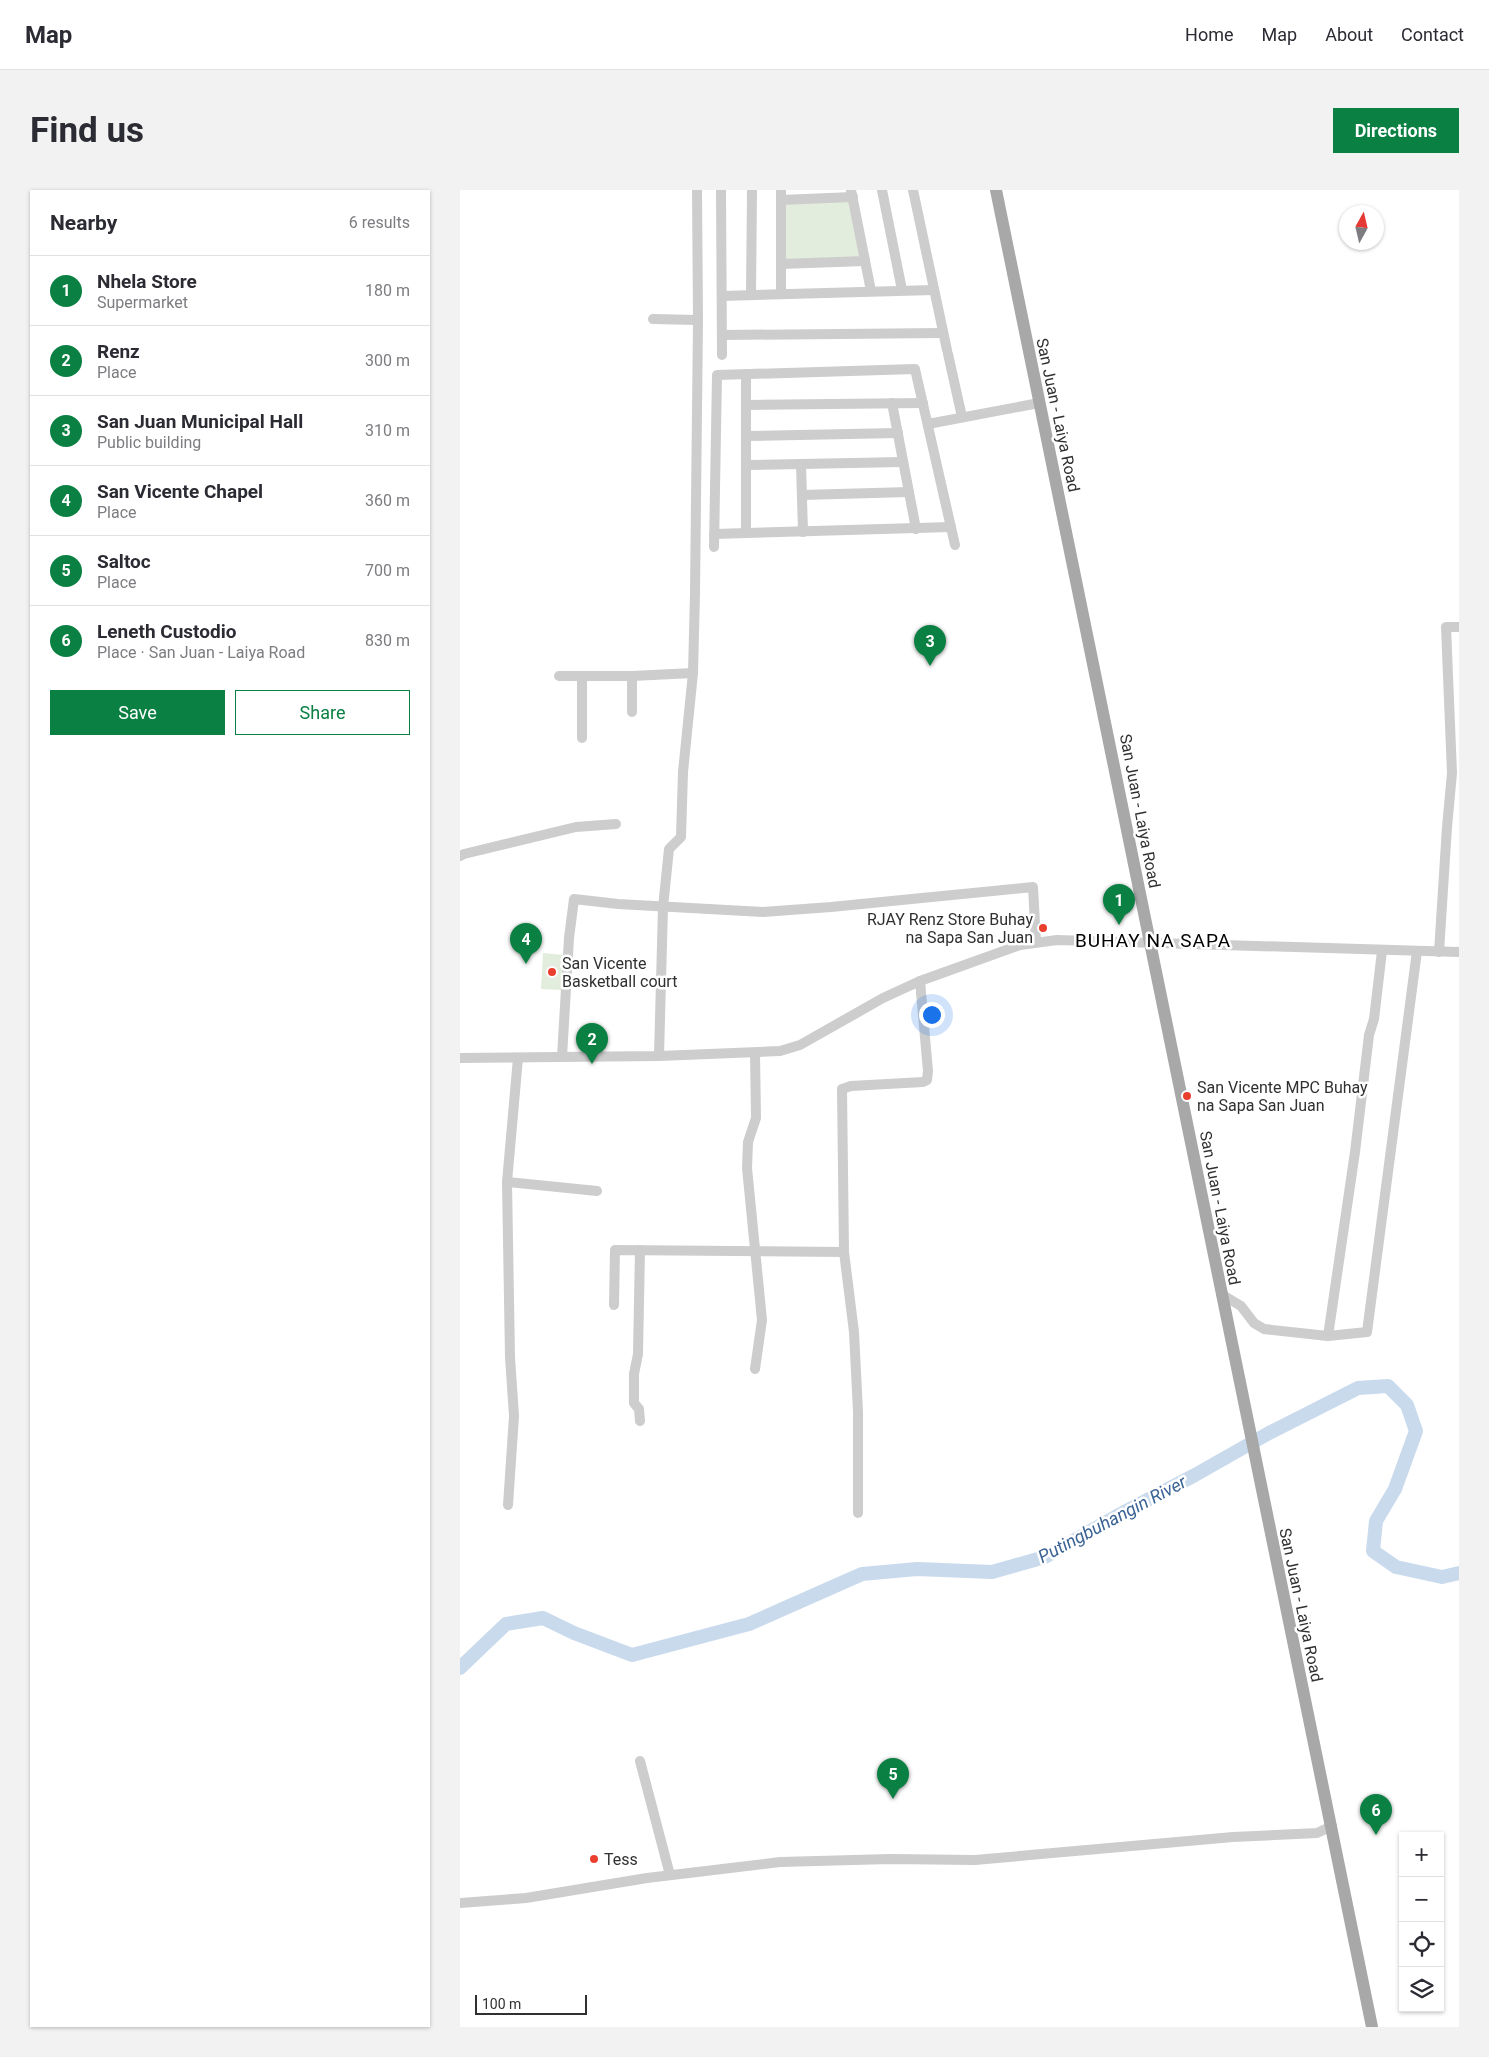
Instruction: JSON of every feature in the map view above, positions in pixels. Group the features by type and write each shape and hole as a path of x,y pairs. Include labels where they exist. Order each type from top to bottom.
{"main road":[{"name":"San Juan - Laiya Road","path":"996,190 1246,1419 1332,1826 1372,2027"}],"street":[{"path":"660,1056 663,907 669,849 681,836 683,772 693,673 698,320 697,190"},
{"path":"721,190 721,375"},
{"path":"751,295 752,190"},
{"path":"882,190 902,290"},
{"path":"913,190 962,417"},
{"path":"781,294 781,195 852,194 871,291"},
{"path":"781,264 865,261"},
{"path":"722,296 934,290"},
{"path":"653,319 698,320"},
{"path":"722,335 943,333"},
{"path":"714,547 717,375 915,369 955,546"},
{"path":"746,374 746,533"},
{"path":"892,403 916,529"},
{"path":"746,406 923,403"},
{"path":"928,424 1040,403"},
{"path":"746,436 898,433"},
{"path":"746,465 903,462"},
{"path":"802,464 803,532"},
{"path":"700,466 715,467"},
{"path":"802,495 909,492"},
{"path":"714,534 951,527"},
{"path":"1439,952 1452,773 1446,628 1459,627"},
{"path":"560,676 632,676 693,673"},
{"path":"582,676 582,738"},
{"path":"632,676 632,712"},
{"path":"460,856 576,827 616,824"},
{"path":"562,1057 569,938 574,899 663,907 763,912 831,908 1033,887 1036,942"},
{"path":"460,1058 660,1056 780,1051 800,1045 883,998 920,981 1003,951 1036,942 1057,940 1459,952"},
{"path":"1328,1336 1355,1152 1369,1035 1374,1019 1382,951"},
{"path":"1221,1294 1241,1306 1254,1323 1264,1329 1328,1336 1367,1332 1417,951"},
{"path":"858,1513 858,1412 854,1332 844,1252 842,1090 851,1086 923,1082 927,1080 928,1071 920,981"},
{"path":"755,1053 756,1118 748,1142 747,1168 762,1320 755,1369"},
{"path":"508,1504 514,1416 510,1357 507,1182 518,1058"},
{"path":"507,1182 597,1191"},
{"path":"614,1305 615,1250 844,1252"},
{"path":"640,1250 638,1354 634,1374 634,1403 638,1409 640,1421"},
{"path":"640,1761 670,1875"},
{"path":"460,1903 526,1898 670,1875 780,1862 886,1859 975,1860 1224,1838 1317,1833 1332,1826"}],"green space":[{"path":"851,200 861,257 784,261 784,203"},
{"name":"San Vicente Basketball court","path":"543,953 564,955 562,990 541,989"}],"waterway":[{"name":"Putingbuhangin River","path":"460,1668 506,1624 543,1618 574,1633 632,1655 749,1624 862,1574 917,1569 992,1572 1045,1557 1269,1433 1358,1388 1388,1386 1407,1405 1416,1431 1395,1489 1376,1521 1373,1551 1396,1567 1442,1577 1459,1573"}],"place":[{"name":"San Juan Municipal Hall","path":"930,666"},
{"name":"Nhela Store","path":"1119,925"},
{"name":"RJAY Renz Store Buhay na Sapa San Juan","path":"1043,928"},
{"name":"San Vicente Chapel","path":"526,964"},
{"name":"San Vicente Basketball court","path":"552,972"},
{"name":"Renz","path":"592,1064"},
{"name":"San Vicente MPC Buhay na Sapa San Juan","path":"1187,1096"},
{"name":"Saltoc","path":"893,1799"},
{"name":"Leneth Custodio","path":"1376,1835"},
{"name":"Tess","path":"594,1859"}],"district":[{"name":"BUHAY NA SAPA","path":"1153,940"}]}
